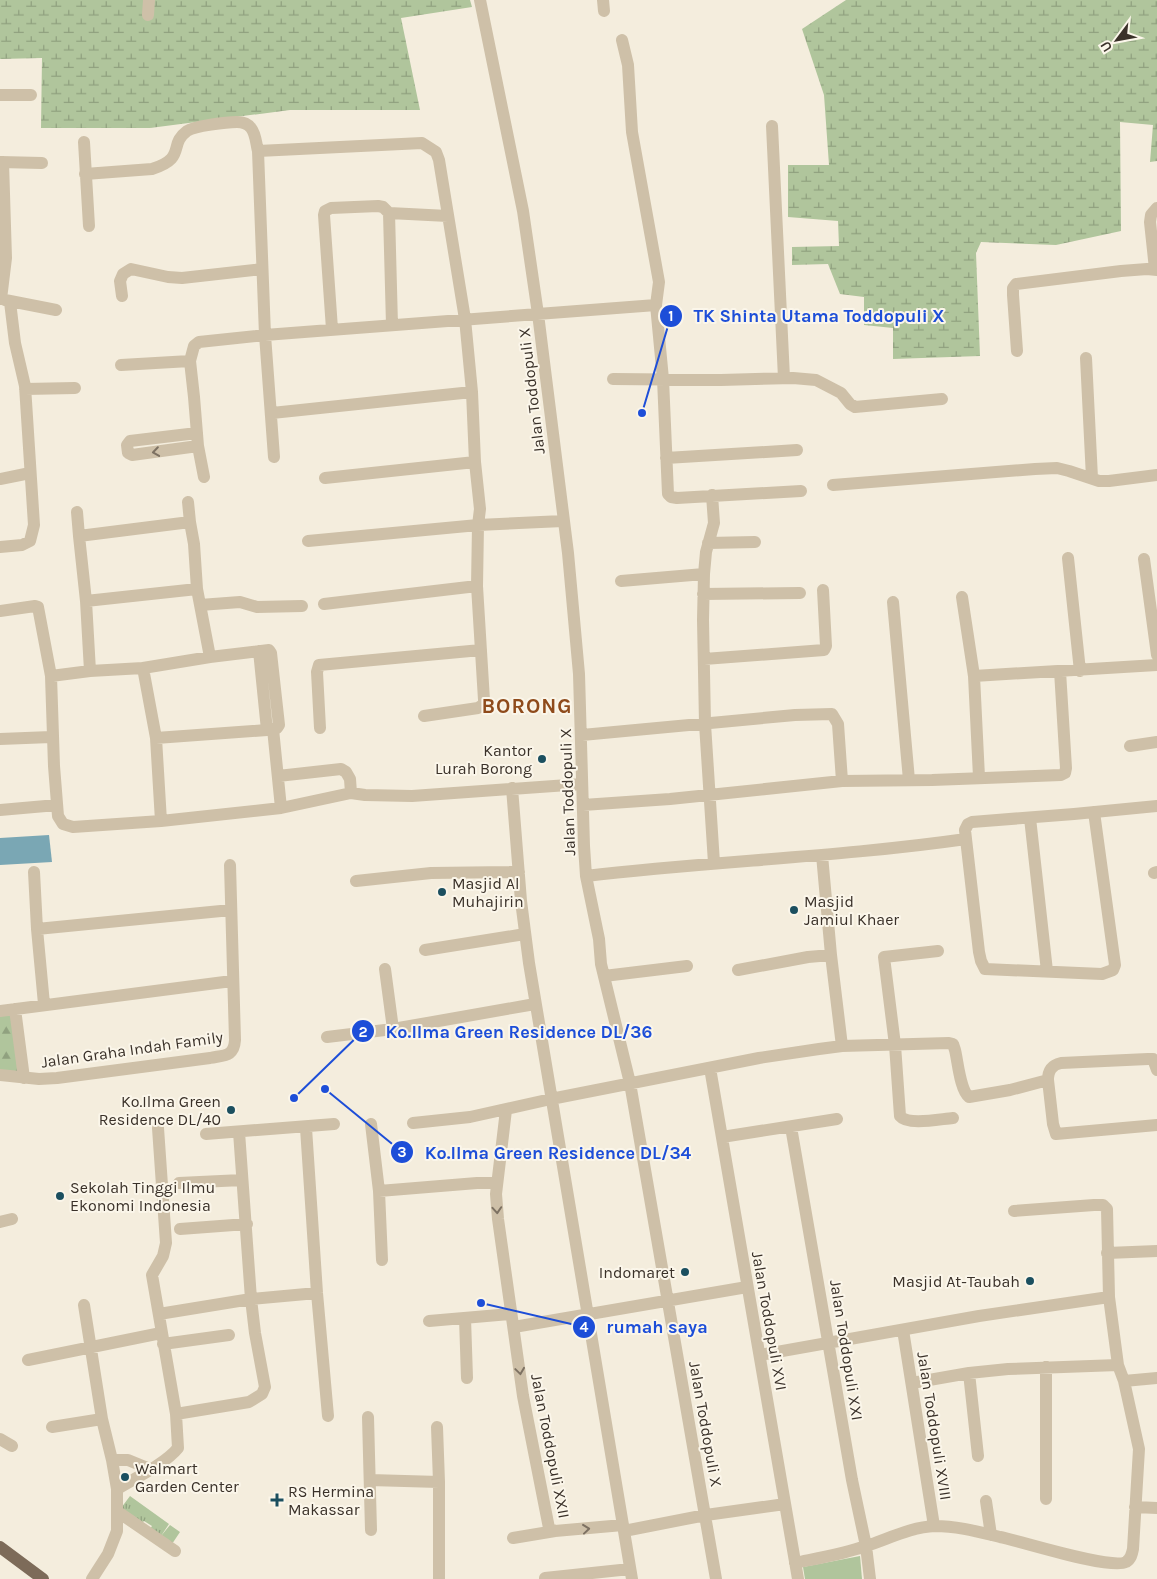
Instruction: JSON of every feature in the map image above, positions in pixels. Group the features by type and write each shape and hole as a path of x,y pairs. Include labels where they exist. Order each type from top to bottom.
{"main road":[{"path":"0,1547 43,1579"}],"street":[{"path":"148,0 148,15"},
{"name":"Jalan Toddopuli X","path":"480,0 523,211 564,521 579,674 586,876 599,939 604,976 630,1083 716,1579"},
{"path":"622,40 628,64 632,106 632,132 659,282 656,305 663,379 668,494 671,497 801,492"},
{"path":"0,95 31,95"},
{"path":"85,174 162,166 173,159 178,142 185,132 191,128 238,122 246,124 252,129 258,150 265,335 274,457"},
{"path":"772,126 784,378"},
{"path":"84,142 89,226"},
{"path":"258,150 422,143 436,152 439,160 465,319 472,392 475,462 480,509 477,586 484,704 478,708 424,716"},
{"path":"0,547 22,545 30,541 34,525 24,376 4,300 6,258 1,162 42,163"},
{"path":"332,330 325,211 330,208 378,206 383,207 390,213 448,216"},
{"path":"1017,351 1013,295 1013,288 1016,284 1121,271 1156,270 1150,222 1151,215 1157,208"},
{"path":"390,213 392,325"},
{"path":"122,296 120,281 123,274 131,269 168,278 182,278 262,269"},
{"path":"4,300 56,310"},
{"path":"204,477 197,440 190,361 194,346 199,342 265,335 656,305"},
{"path":"1086,358 1092,478"},
{"path":"121,365 190,361"},
{"path":"613,380 784,378 816,380 841,393 855,407 942,399"},
{"path":"25,388 75,388"},
{"path":"272,413 472,392"},
{"path":"666,458 796,450"},
{"path":"324,478 475,462"},
{"path":"833,485 875,480 1057,468 1099,481 1157,475"},
{"path":"0,479 30,473"},
{"path":"712,495 714,524 708,543 703,594 705,724 714,863"},
{"path":"188,502 194,544 197,589 210,657"},
{"path":"77,512 86,601 90,671"},
{"path":"308,541 478,525 564,521"},
{"path":"79,536 190,522"},
{"path":"708,543 755,542"},
{"path":"1068,558 1080,671"},
{"path":"1144,559 1157,655"},
{"path":"621,581 704,574"},
{"path":"324,604 477,586"},
{"path":"86,601 197,589"},
{"path":"704,659 824,650 826,646 823,590"},
{"path":"703,594 800,593"},
{"path":"962,597 974,676 979,778"},
{"path":"200,605 240,602 257,607 302,606"},
{"path":"893,602 909,780"},
{"path":"0,611 38,607 50,676 58,816 63,824 73,826 161,821 281,808 351,792 365,795 412,796 582,784"},
{"path":"50,676 90,671 144,668 269,650 273,656 279,725 270,730 156,738"},
{"path":"320,728 317,672 319,665 481,650"},
{"path":"974,676 1157,665"},
{"path":"144,668 156,738 161,821"},
{"path":"583,805 710,795 842,781 1061,775 1065,773 1066,768 1060,671"},
{"path":"582,735 815,713 832,714 838,724 842,781"},
{"path":"270,730 281,808"},
{"path":"0,739 52,737"},
{"path":"1130,746 1157,742"},
{"path":"278,776 340,769 346,772 350,778 351,792"},
{"path":"512,788 524,934 550,1099 589,1314 631,1574 545,1578"},
{"path":"0,810 57,805"},
{"path":"1094,812 1115,965 1113,970 1102,974 1047,970 985,969 979,952 965,830 968,824 972,822 1157,806"},
{"path":"1030,818 1047,970"},
{"path":"586,876 714,863 822,855 966,839"},
{"path":"822,855 842,1046"},
{"name":"Jalan Graha Indah Family","path":"0,1075 24,1078 57,1078 231,1053 235,1048 235,1040 230,865"},
{"path":"34,872 44,1004"},
{"path":"356,881 430,873 518,872"},
{"path":"37,929 231,910"},
{"path":"425,950 524,934"},
{"path":"938,951 884,957 895,1045 899,1111 903,1120 910,1122 953,1118"},
{"path":"738,970 808,957 831,955"},
{"path":"604,976 687,966"},
{"path":"385,968 393,1029"},
{"path":"0,1011 232,981"},
{"path":"327,1037 393,1029 535,1004"},
{"name":"Jalan Graha Indah Family","path":"16,1009 24,1078"},
{"path":"414,1123 470,1117 550,1099 759,1058 842,1046 953,1044 965,1094 970,1097 1048,1080"},
{"path":"1157,1070 1153,1059 1148,1059 1054,1065 1048,1076 1053,1124 1056,1134 1157,1125"},
{"name":"Jalan Toddopuli XVI","path":"710,1068 798,1579"},
{"name":"Jalan Toddopuli XXII","path":"506,1110 497,1183 498,1219 523,1396 549,1528 555,1532 623,1528 785,1504"},
{"path":"722,1137 837,1119"},
{"path":"206,1134 306,1128 334,1124"},
{"path":"371,1124 379,1191 382,1260"},
{"name":"Jalan Toddopuli XXI","path":"791,1126 830,1343 850,1471 866,1546 870,1579"},
{"path":"117,1489 173,1455 178,1448 176,1414 152,1275 163,1256 166,1243 158,1128"},
{"path":"306,1128 317,1292 328,1416"},
{"path":"176,1414 248,1402 262,1394 265,1387 251,1299 239,1132"},
{"path":"179,1184 242,1180"},
{"path":"379,1191 497,1183"},
{"path":"795,1563 842,1554 918,1528 934,1526 991,1535 1064,1554 1104,1562 1126,1562 1131,1558 1139,1448 1124,1381 1118,1365 1109,1297 1107,1208 1102,1205 1014,1210"},
{"path":"180,1228 247,1224"},
{"path":"1107,1253 1157,1251"},
{"path":"514,1327 747,1287"},
{"path":"159,1314 251,1299 317,1292"},
{"path":"760,1355 979,1316 1109,1297"},
{"path":"84,1305 102,1419 117,1489 118,1512 116,1533 108,1554 92,1579"},
{"path":"429,1321 511,1314"},
{"path":"465,1318 467,1378"},
{"path":"903,1330 934,1526"},
{"name":"Jalan Toddopuli XVIII","path":"903,1330 934,1526"},
{"path":"28,1360 91,1347 162,1338 229,1335"},
{"path":"912,1383 969,1373 1046,1367 1118,1365"},
{"path":"1046,1367 1046,1499"},
{"path":"969,1373 978,1456"},
{"path":"1124,1381 1157,1378"},
{"path":"368,1417 371,1530"},
{"path":"52,1427 102,1419"},
{"path":"438,1427 439,1579"},
{"path":"0,1439 12,1446"},
{"path":"112,1460 128,1460 150,1469"},
{"path":"370,1480 439,1482"},
{"path":"986,1501 991,1535"},
{"path":"1135,1508 1157,1508"},
{"path":"118,1512 175,1551"},
{"path":"116,1533 125,1529 140,1527"},
{"path":"513,1538 555,1532"}],"green space":[{"path":"0,0 470,0 472,7 401,18 420,110 290,110 150,128 41,128 42,58 0,59"},
{"path":"846,0 1157,0 1157,161 1150,162 1153,125 1120,122 1121,231 1056,245 981,242 976,253 980,356 893,359 893,328 864,325 864,297 840,294 828,264 792,265 792,247 839,246 838,221 788,217 788,165 829,165 824,95 802,29"},
{"path":"16,1010 24,1078 0,1075 0,1011"},
{"path":"130,1496 169,1524 161,1536 170,1525 180,1532 172,1544 150,1529 152,1526 144,1521 142,1523 121,1508"},
{"path":"860,1556 862,1579 805,1579 803,1567"}],"water":[{"path":"49,835 52,862 0,865 0,838"}],"place":[{"name":"TK Shinta Utama Toddopuli X","path":"642,413"},
{"name":"Kantor Lurah Borong","path":"542,759"},
{"name":"Masjid Al Muhajirin","path":"442,892"},
{"name":"Masjid Jamiul Khaer","path":"794,910"},
{"name":"Ko.Ilma Green Residence DL/34","path":"325,1089"},
{"name":"Ko.Ilma Green Residence DL/36","path":"294,1098"},
{"name":"Ko.Ilma Green Residence DL/40","path":"231,1110"},
{"name":"Sekolah Tinggi Ilmu Ekonomi Indonesia","path":"60,1196"},
{"name":"Indomaret","path":"685,1272"},
{"name":"Masjid At-Taubah","path":"1030,1281"},
{"name":"rumah saya","path":"481,1303"},
{"name":"Walmart Garden Center","path":"125,1477"},
{"name":"RS Hermina Makassar","path":"277,1500"}],"district":[{"name":"BORONG","path":"527,706"}]}
